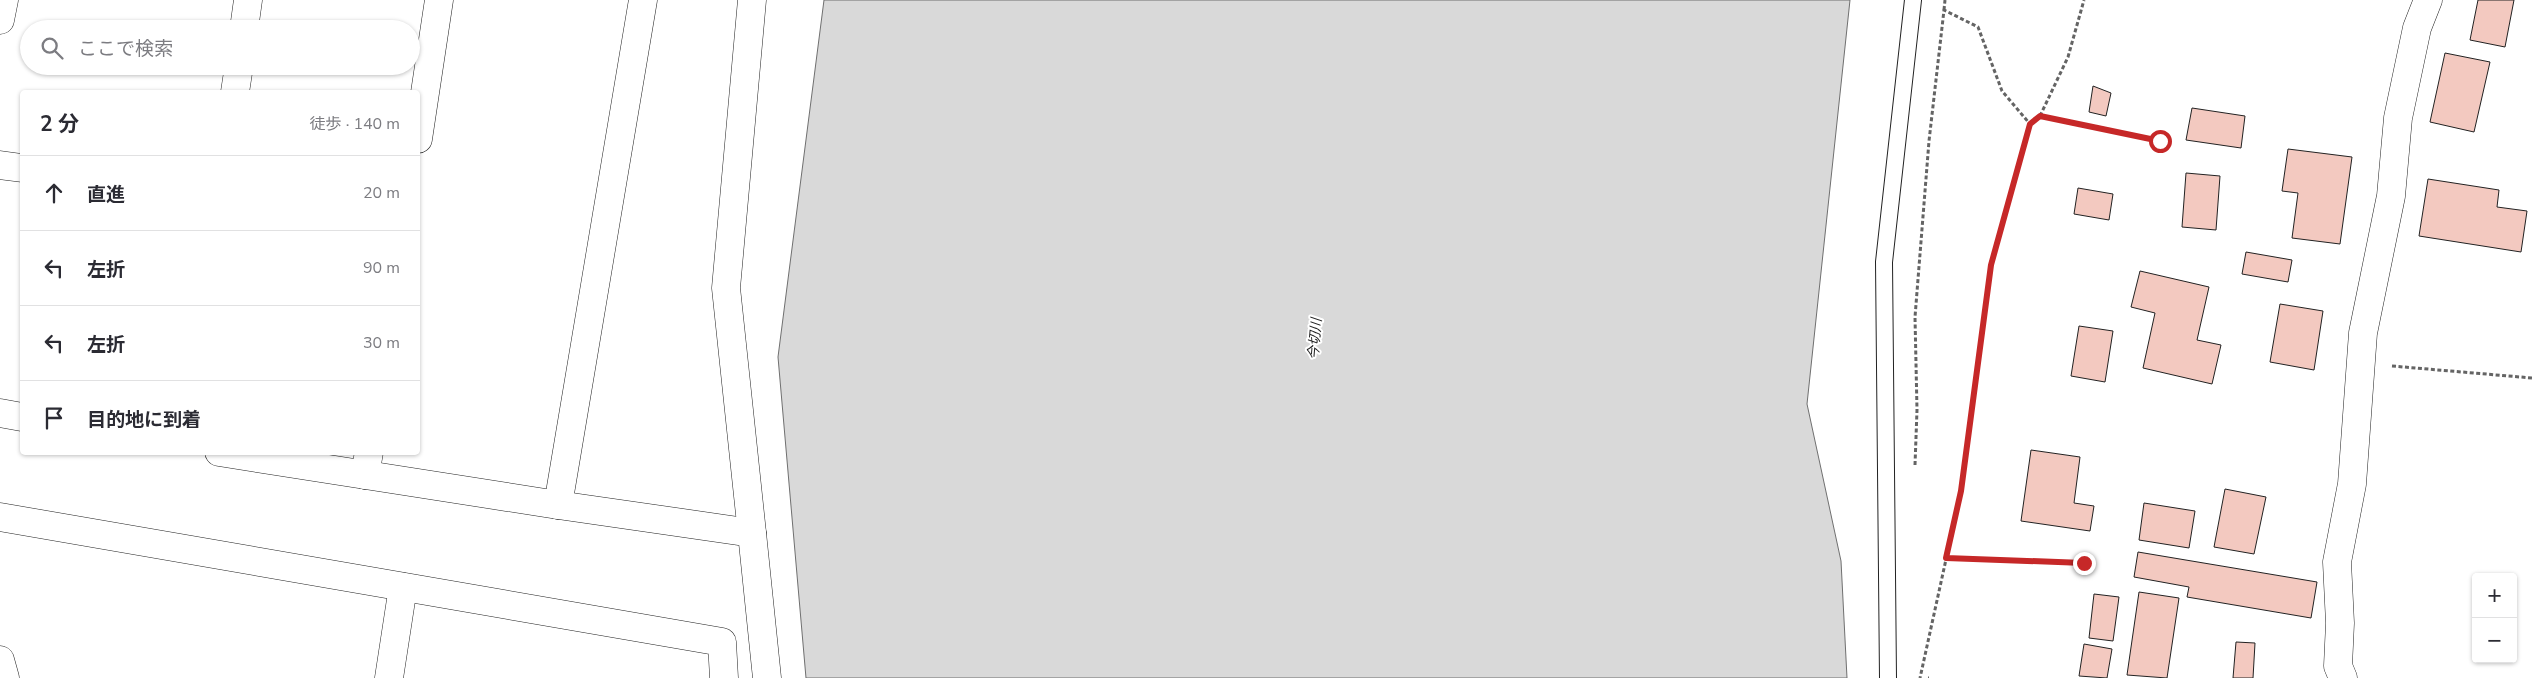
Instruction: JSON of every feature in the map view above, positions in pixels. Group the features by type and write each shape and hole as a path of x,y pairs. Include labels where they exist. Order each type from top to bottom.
{"street":[{"path":"0,20 4,0"},
{"path":"245,20 248,0"},
{"path":"420,126 439,0"},
{"path":"558,505 643,0"},
{"path":"752,0 726,288 767,678"},
{"path":"2343,678 2338,666 2340,623 2337,562 2352,484 2363,333 2391,196 2398,118 2417,28 2428,0"},
{"path":"235,90 238,75"},
{"path":"0,165 20,168"},
{"path":"0,413 20,417"},
{"path":"256,455 367,464 558,505 752,533"},
{"path":"0,517 722,642 724,678"},
{"path":"389,678 403,587"},
{"path":"0,660 5,678"}],"lane":[{"path":"1888,678 1884,262 1913,0"}],"path":[{"path":"1915,469 1917,410 1915,317 1930,140 1945,0"},
{"path":"1920,678 1961,491 1991,265 2030,124 2040,116 2068,57 2084,0"},
{"path":"1944,10 1978,27 2002,91 2030,124"},
{"path":"2040,116 2160,141"},
{"path":"2362,363 2532,378"},
{"path":"1946,558 2084,563"}],"water":[{"name":"今切川","path":"824,0 1850,0 1807,404 1841,561 1847,678 806,678 778,357"}],"building":[{"path":"2478,0 2514,0 2505,47 2470,40"},
{"path":"2445,53 2490,62 2474,132 2430,122"},
{"path":"2093,86 2111,93 2106,116 2089,112"},
{"path":"2192,108 2245,116 2241,148 2186,140"},
{"path":"2288,149 2352,157 2340,244 2292,238 2298,193 2282,191"},
{"path":"2186,173 2220,176 2216,230 2182,227"},
{"path":"2428,179 2499,190 2497,207 2527,211 2521,252 2419,236"},
{"path":"2078,188 2113,194 2109,220 2074,214"},
{"path":"2246,252 2292,260 2288,282 2242,274"},
{"path":"2140,271 2209,287 2197,340 2221,345 2212,384 2143,368 2155,313 2131,307"},
{"path":"2280,304 2323,311 2314,370 2270,362"},
{"path":"2079,326 2113,331 2105,382 2071,376"},
{"path":"2031,450 2080,457 2074,503 2094,506 2090,531 2021,521"},
{"path":"2225,489 2266,497 2254,554 2214,547"},
{"path":"2144,503 2195,511 2189,548 2139,540"},
{"path":"2138,552 2317,582 2311,618 2187,597 2189,587 2134,577"},
{"path":"2139,592 2179,598 2167,678 2127,675"},
{"path":"2094,594 2119,597 2113,641 2089,638"},
{"path":"2236,642 2255,643 2253,678 2233,678"},
{"path":"2084,644 2112,649 2107,678 2079,676"}],"route":[{"path":"2084,563 1946,558 1961,491 1991,265 2030,124 2040,116 2160,141"}]}
